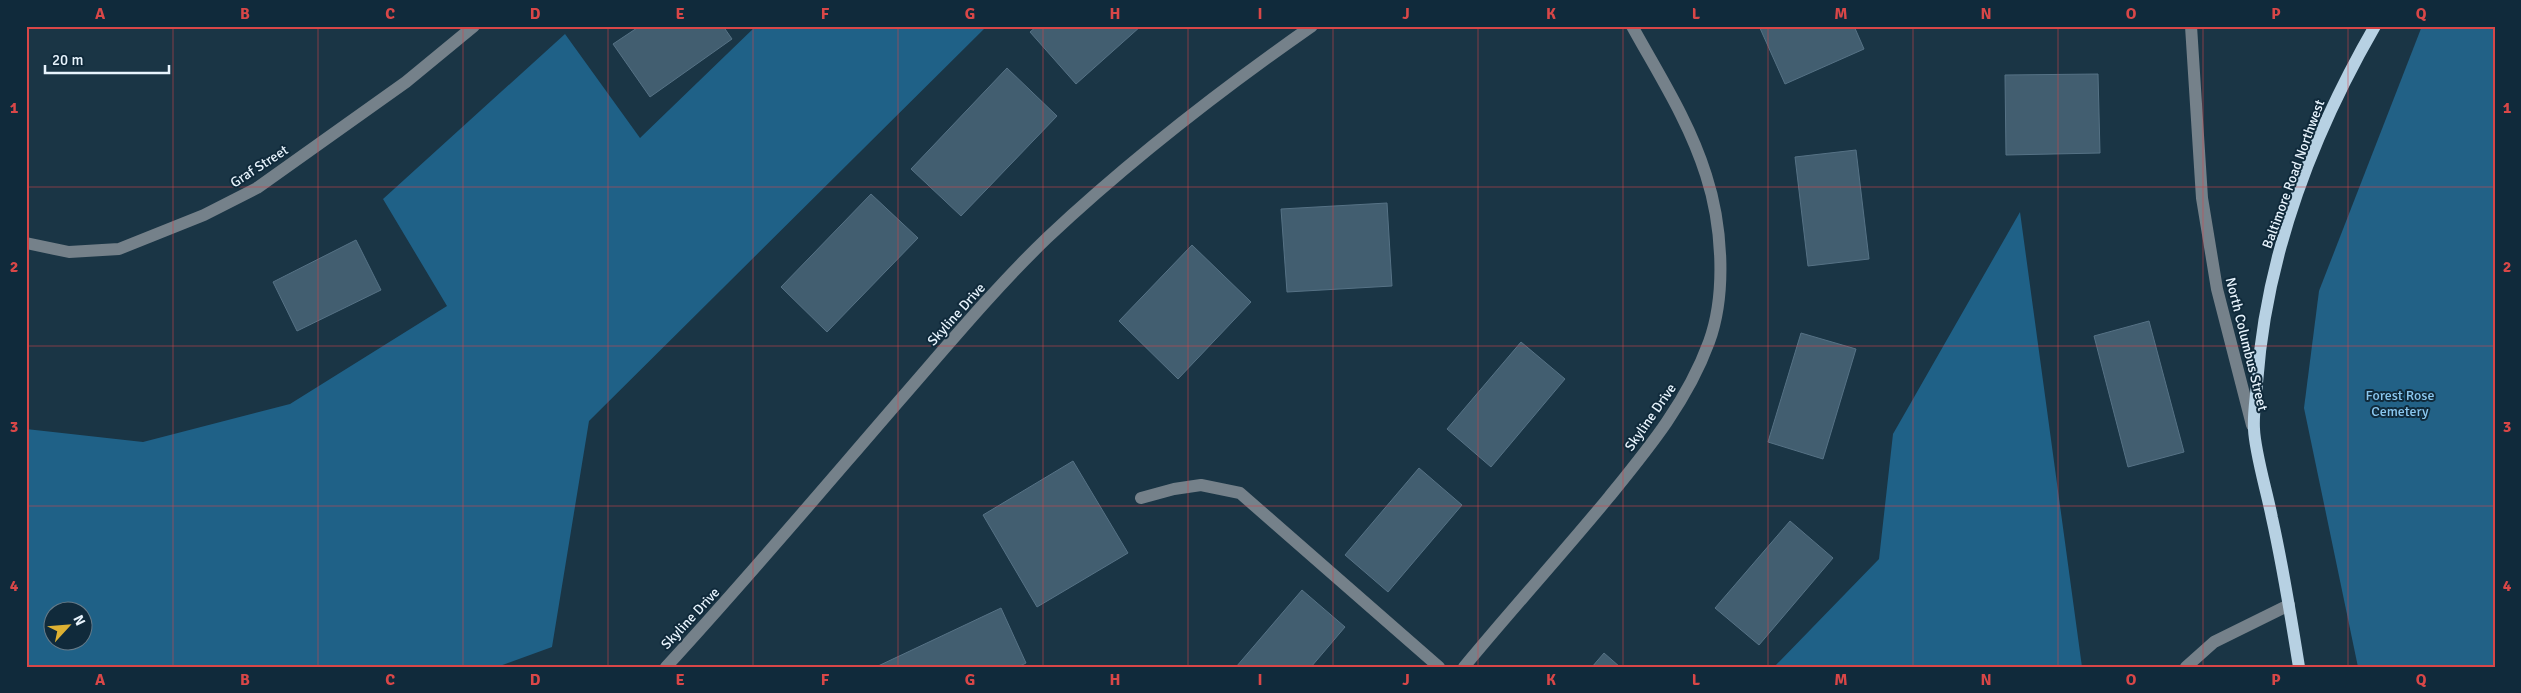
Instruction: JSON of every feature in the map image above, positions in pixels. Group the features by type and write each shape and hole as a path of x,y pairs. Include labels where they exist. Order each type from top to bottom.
{"main road":[{"name":"Baltimore Road Northwest","path":"2254,430 2259,354 2269,293 2283,234 2327,118 2353,63 2374,26"},
{"name":"North Columbus Street","path":"2254,430 2289,605 2299,667"}],"street":[{"name":"Graf Street","path":"26,243 69,252 119,249 204,215 265,183 406,82 474,26"},
{"name":"Skyline Drive","path":"666,667 723,605 963,328 1046,239 1136,158 1231,83 1312,26"},
{"name":"Skyline Drive","path":"1464,667 1654,442 1685,395 1709,341 1720,287 1718,232 1707,176 1687,123 1632,26"},
{"name":"North Columbus Street","path":"2190,26 2202,198 2217,289 2254,430"},
{"path":"1141,498 1174,489 1201,485 1240,494 1438,667"},
{"path":"2186,667 2214,642 2289,605"}],"green space":[{"name":"Forest Rose Cemetery","path":"2422,26 2495,26 2495,667 2358,667 2304,408 2319,291"}],"shaded area":[{"path":"756,26 987,26 589,421 552,647 497,667 26,667 26,429 143,442 290,404 447,306 383,199 565,34 640,138"},
{"path":"2020,212 2082,667 1774,667 1879,559 1893,434"}],"building":[{"path":"640,26 723,26 732,39 650,97 613,44"},
{"path":"1037,26 1141,26 1076,84 1030,32"},
{"path":"1759,26 1854,26 1864,49 1785,84"},
{"path":"1007,68 1057,116 961,216 911,169"},
{"path":"2098,74 2100,153 2006,155 2005,75"},
{"path":"1856,150 1869,259 1808,266 1795,157"},
{"path":"871,194 918,238 827,332 781,287"},
{"path":"1387,203 1392,286 1287,292 1281,209"},
{"path":"356,240 381,290 297,331 273,282"},
{"path":"1192,245 1251,302 1178,379 1119,321"},
{"path":"2149,321 2184,452 2128,467 2094,336"},
{"path":"1801,333 1856,349 1823,459 1768,442"},
{"path":"1521,342 1565,379 1491,467 1447,429"},
{"path":"1073,461 1128,553 1037,607 983,515"},
{"path":"1419,468 1462,505 1388,592 1345,555"},
{"path":"1790,521 1833,558 1759,645 1715,608"},
{"path":"1302,590 1345,627 1311,667 1236,667"},
{"path":"1001,608 1026,663 1018,667 876,667"},
{"path":"1604,653 1620,667 1592,667"}]}
